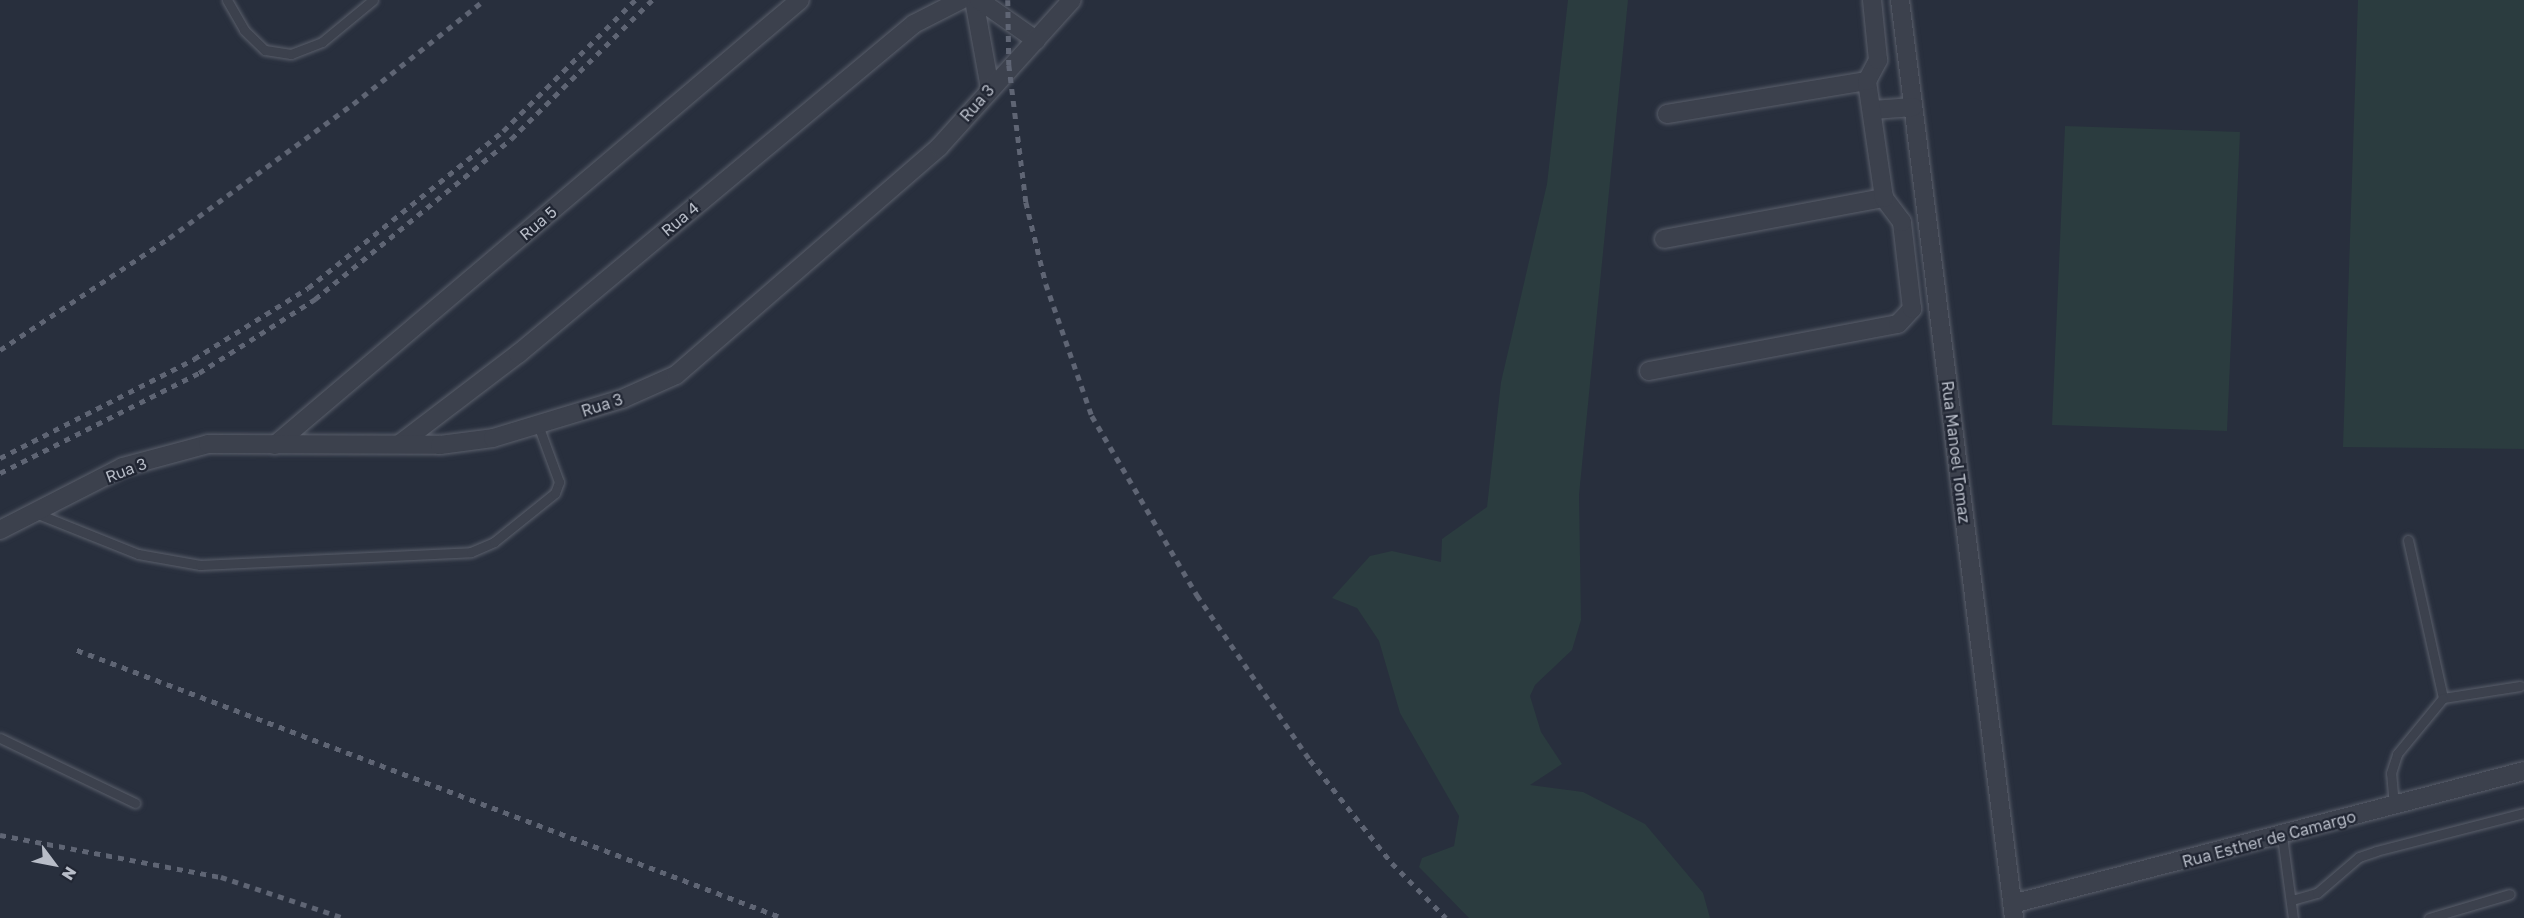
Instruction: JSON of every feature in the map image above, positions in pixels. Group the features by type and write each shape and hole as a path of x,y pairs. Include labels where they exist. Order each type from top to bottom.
{"street":[{"name":"Rua 5","path":"275,445 800,0"},
{"name":"Rua 4","path":"401,443 518,354 914,24 962,0"},
{"path":"974,0 990,88"},
{"path":"980,0 1036,40"},
{"name":"Rua 3","path":"0,530 38,514 123,467 208,444 472,441 622,399 676,375 939,147 1072,0"},
{"path":"1649,371 1906,319 1912,309 1902,222 1884,198 1867,81 1878,60 1872,0"},
{"name":"Rua Manoel Tomaz","path":"1900,0 2013,911"},
{"path":"1667,114 1867,81"},
{"path":"1873,110 1913,107"},
{"path":"1664,239 1884,198"},
{"name":"Rua Esther de Camargo","path":"2013,911 2524,771"}],"lane":[{"path":"227,0 243,30 265,50 291,54 322,42 373,0"},
{"path":"38,514 138,554 200,565 471,552 494,542 555,493 559,482 538,424"},
{"path":"2408,540 2442,698"},
{"path":"2394,806 2391,773 2397,754 2442,698 2520,686"},
{"path":"0,738 135,803"},
{"path":"2292,900 2317,893 2359,857 2524,813"},
{"path":"2282,836 2293,918"},
{"path":"2429,918 2510,894"}],"shaded area":[{"path":"1568,0 1628,0 1579,495 1581,620 1572,650 1535,685 1530,696 1541,732 1562,764 1530,785 1583,792 1645,824 1703,893 1710,918 1469,918 1419,867 1422,858 1454,846 1459,816 1400,713 1379,641 1357,608 1332,598 1370,556 1392,551 1441,562 1442,539 1487,507 1501,382 1547,184"},
{"path":"2358,0 2524,0 2524,449 2343,447"},
{"path":"2065,126 2240,132 2227,431 2052,425"}],"railway":[{"path":"0,350 169,238 353,104 484,0"},
{"path":"0,458 194,359 308,288 503,131 635,0"},
{"path":"0,473 199,373 315,299 511,139 652,0"},
{"path":"1008,0 1009,65 1026,202 1046,284 1092,416 1197,595 1310,760 1392,863 1446,918"},
{"path":"77,650 783,918"},
{"path":"0,835 221,877 344,918"}]}
